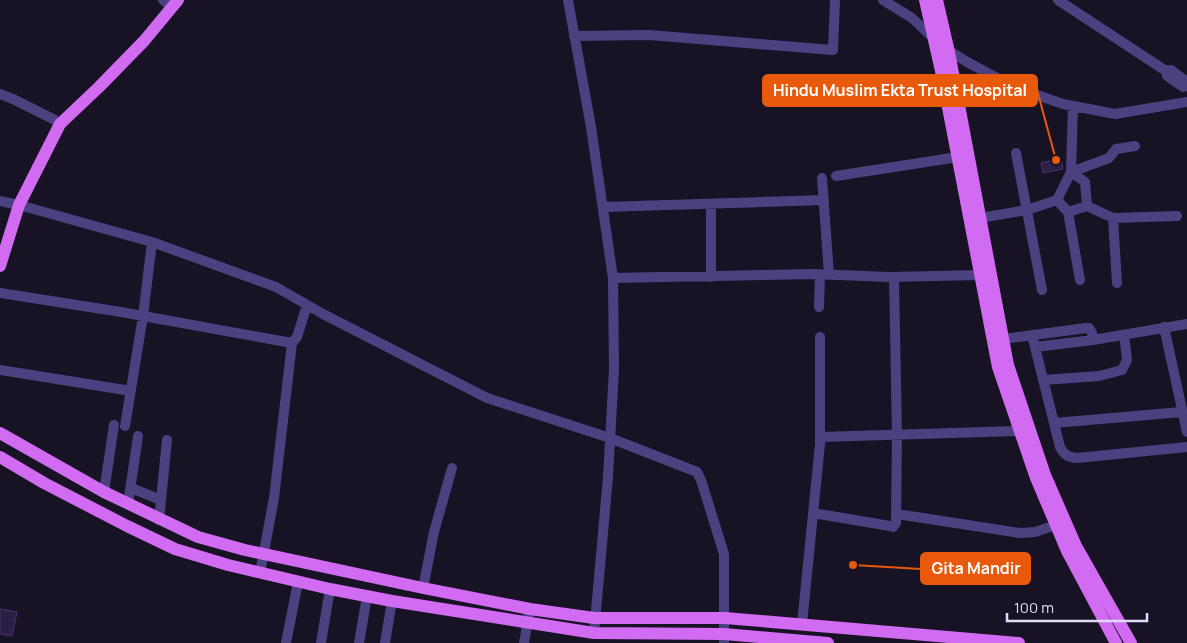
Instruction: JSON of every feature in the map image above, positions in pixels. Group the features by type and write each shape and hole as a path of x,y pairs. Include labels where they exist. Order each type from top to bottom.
{"main road":[{"path":"925,0 941,71 980,275 998,340 1045,475 1076,546 1131,643"},
{"path":"936,0 980,218 998,340 998,367 1036,478 1056,525 1071,559 1116,643"},
{"path":"0,241 10,203 55,120 139,37 169,1"},
{"path":"0,266 10,203 60,124 99,88 144,41 169,1"},
{"path":"0,433 104,492 158,520 198,537 423,588 594,633 828,643"},
{"path":"0,457 44,483 175,549 260,573 330,590 392,602 529,615 594,618 725,618 1019,643"}],"street":[{"path":"568,0 591,127 614,278 614,369 608,477 594,633"},
{"path":"574,36 649,35 833,50 835,0"},
{"path":"884,0 912,18 948,52 1014,88 1073,106 1115,114 1187,102"},
{"path":"1058,0 1166,71 1171,70 1187,82"},
{"path":"1166,71 1167,76 1183,87 1187,86"},
{"path":"0,94 13,98 55,120"},
{"path":"980,218 1027,210 1057,200 1071,172 1073,106"},
{"path":"1071,172 1109,158 1116,149 1135,146"},
{"path":"1016,153 1042,290"},
{"path":"836,176 958,157"},
{"path":"1071,172 1085,182 1087,206"},
{"path":"819,307 825,275 822,178"},
{"path":"603,207 824,200"},
{"path":"1057,200 1068,212 1080,280"},
{"path":"10,203 152,242 276,287 487,398 610,438 697,472 724,554 724,638"},
{"path":"711,204 711,276"},
{"path":"1068,212 1087,206 1113,218 1177,216"},
{"path":"1113,218 1117,283"},
{"path":"125,426 152,242"},
{"path":"614,278 980,275"},
{"path":"813,513 890,526 895,525 897,514 898,435 894,277"},
{"path":"0,293 292,343"},
{"path":"260,573 274,498 292,343 296,338 307,305"},
{"path":"1035,347 1093,340 1187,324"},
{"path":"1164,327 1187,432"},
{"path":"998,340 1086,328 1089,328 1092,332 1093,340"},
{"path":"1032,335 1060,447 1065,455 1070,457 1187,447"},
{"path":"1043,380 1099,376 1122,370 1127,360 1124,335"},
{"path":"802,624 820,437 820,337"},
{"path":"0,370 131,391"},
{"path":"1054,423 1182,412"},
{"path":"104,492 114,425"},
{"path":"820,437 1020,431"},
{"path":"128,504 138,436"},
{"path":"158,520 168,440"},
{"path":"423,588 434,532 452,468"},
{"path":"131,488 161,500"},
{"path":"897,514 1020,533 1035,532 1056,525"},
{"path":"286,643 298,582"},
{"path":"321,643 330,590"},
{"path":"359,643 368,596"},
{"path":"385,643 392,602"},
{"path":"524,643 529,615"}],"building":[{"path":"1061,158 1063,169 1043,173 1041,163"},
{"path":"0,609 17,612 12,636 0,634"}],"place":[{"name":"Hindu Muslim Ekta Trust Hospital","path":"1056,160"},
{"name":"Gita Mandir","path":"853,565"}]}
